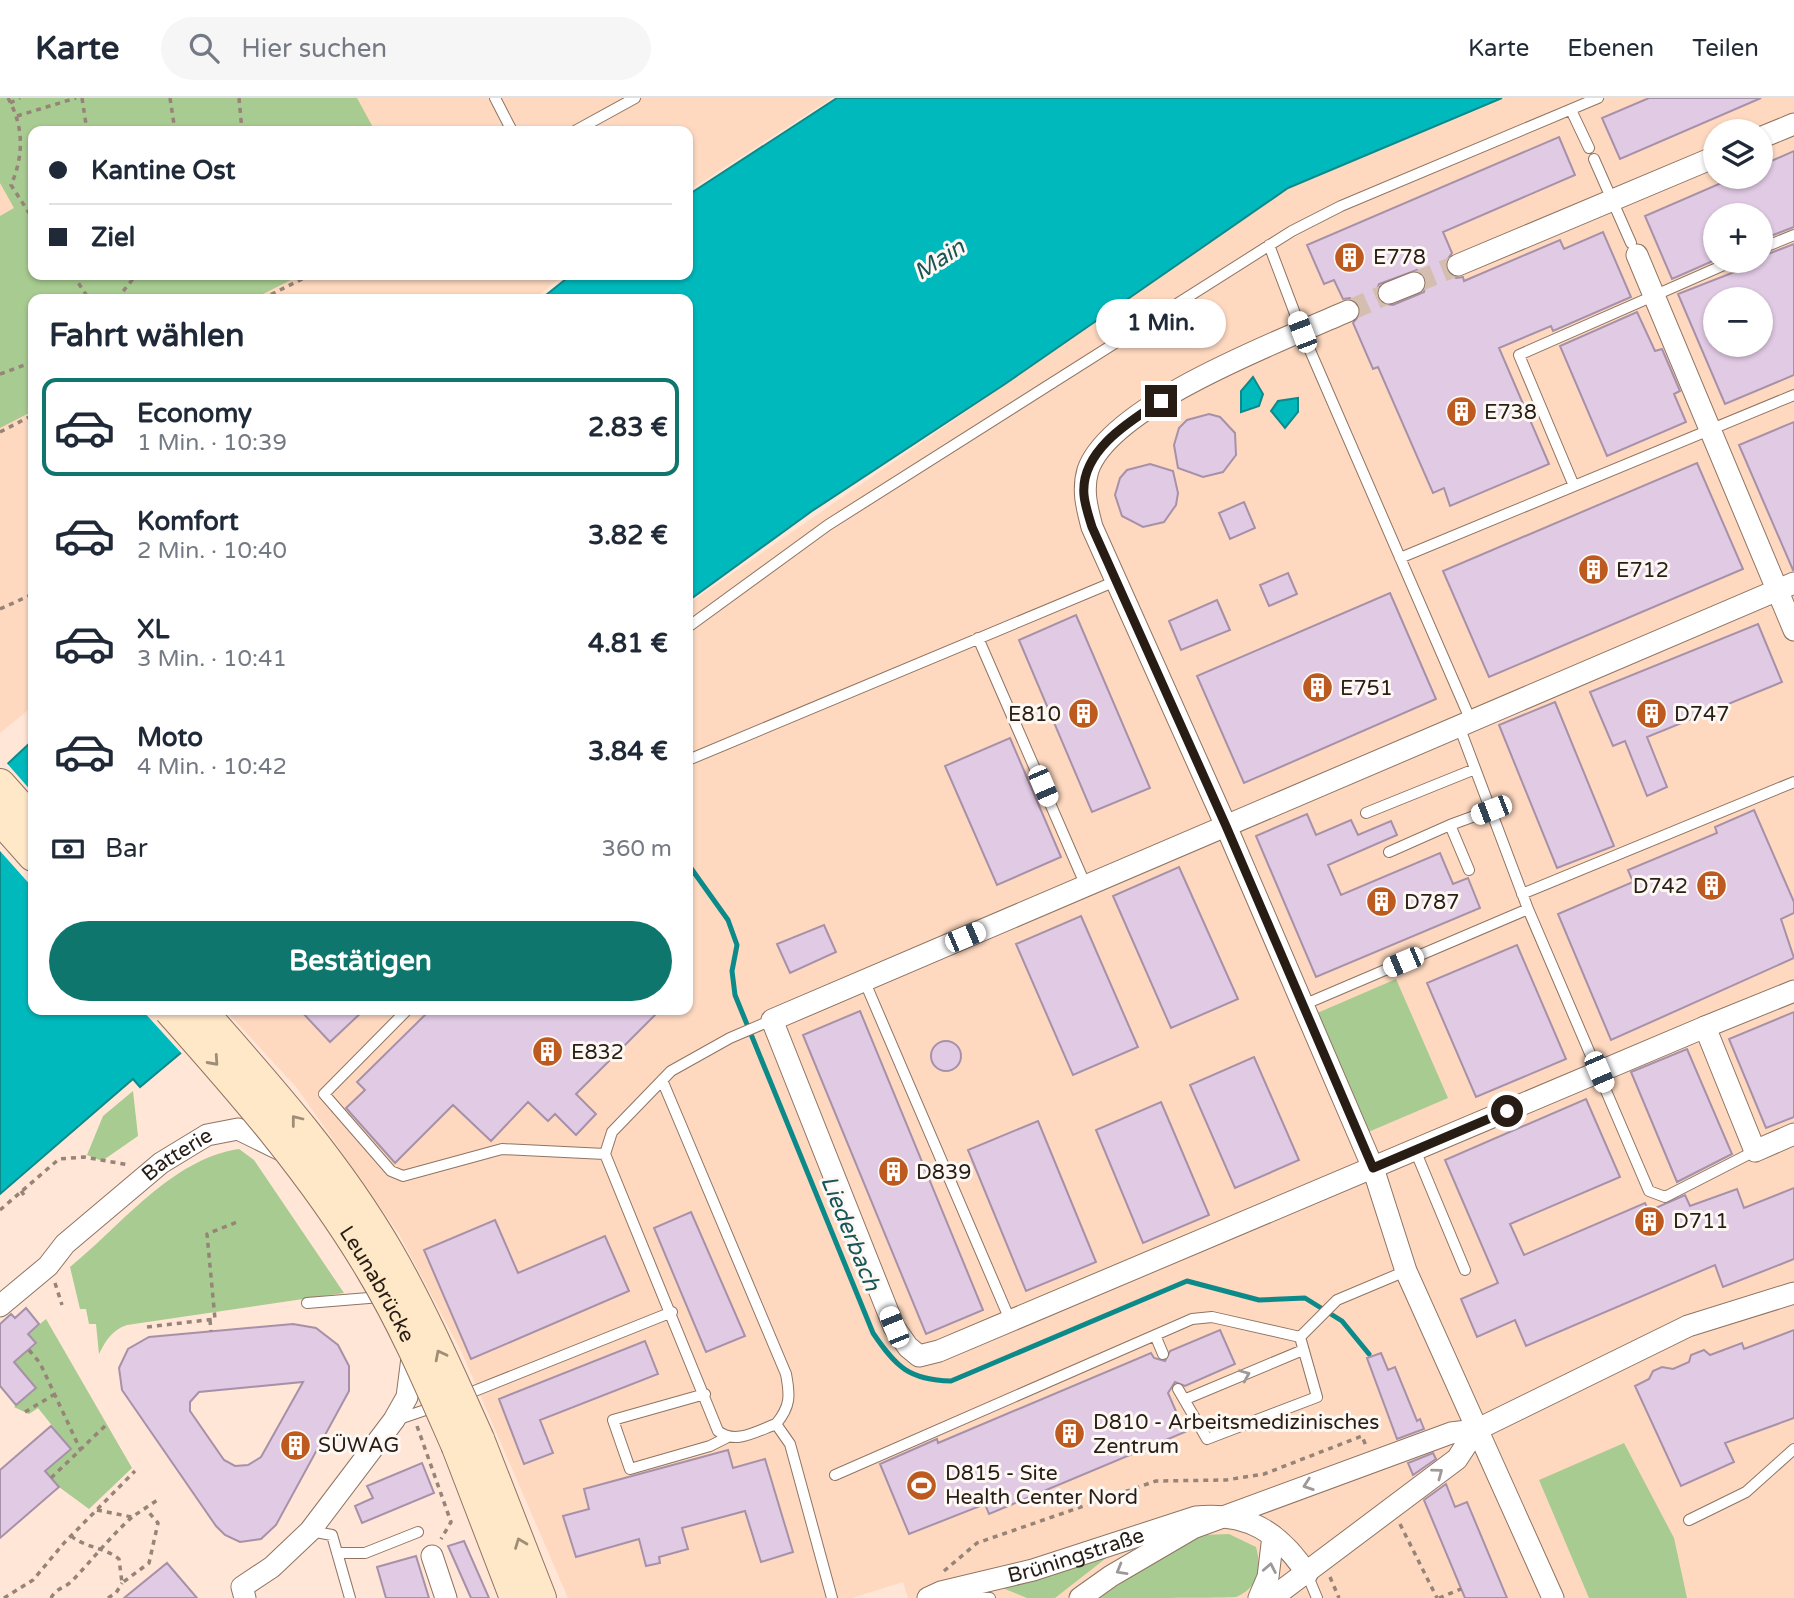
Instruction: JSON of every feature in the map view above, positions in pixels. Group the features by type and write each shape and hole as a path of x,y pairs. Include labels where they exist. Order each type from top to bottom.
{"main road":[{"path":"0,784 28,815"},
{"path":"0,819 28,850"},
{"name":"Leunabrücke","path":"173,1015 256,1107 372,1271 432,1388 468,1443 515,1598"},
{"name":"Leunabrücke","path":"205,1015 274,1092 357,1202 390,1254 468,1443 541,1598"}],"street":[{"path":"1773,133 1794,124"},
{"path":"1458,265 1703,162"},
{"path":"1634,249 1710,429 1786,587 1794,630"},
{"path":"1389,293 1414,283"},
{"path":"1348,311 1194,380 1127,424 1098,452 1088,470 1084,493 1092,527 1226,826 1373,1168 1406,1271 1458,1381 1476,1430 1553,1598"},
{"path":"1786,587 772,1020 894,1327 908,1347 919,1356 939,1351 1794,991"},
{"path":"1705,1027 1755,1151 1794,1134"},
{"name":"Batterie","path":"0,1306 48,1266 65,1244 154,1170 207,1135 238,1129 311,1164 364,1234 400,1296 413,1349 404,1417 310,1531 244,1592"},
{"path":"1080,1598 1111,1576 1193,1528 1451,1433 1476,1430 1688,1326 1794,1293"},
{"path":"1272,1598 1457,1459 1476,1430"},
{"path":"1224,1516 1261,1527 1290,1548 1307,1574"},
{"name":"Brüningstraße","path":"928,1598 1033,1570 1196,1517 1224,1516"},
{"path":"1259,1598 1268,1577 1273,1536"},
{"path":"432,1556 446,1598"}],"lane":[{"path":"495,98 509,126"},
{"path":"584,126 635,98"},
{"path":"693,623 828,525 1269,245 1341,206 1598,98"},
{"path":"1571,110 1634,249"},
{"path":"1773,244 1794,235"},
{"path":"1269,245 1302,332 1400,558 1465,724 1475,769 1528,909 1649,1191 1665,1197 1755,1151"},
{"path":"1574,486 1519,355 1705,273"},
{"path":"1400,558 1794,394"},
{"path":"693,758 1116,581"},
{"path":"978,638 1086,886"},
{"path":"1366,813 1475,769"},
{"path":"1522,894 1794,782"},
{"path":"1388,852 1491,810"},
{"path":"1450,825 1469,870"},
{"path":"1303,1005 1528,909"},
{"path":"864,981 1010,1320"},
{"path":"402,1015 324,1094 391,1171 403,1176 502,1149 605,1154"},
{"path":"726,1438 718,1431 672,1312 605,1154 612,1132 670,1071 730,1038 772,1020"},
{"path":"662,1080 786,1374 790,1399 786,1413 776,1424 630,1469 613,1420 705,1394"},
{"path":"1415,1150 1465,1270"},
{"path":"1300,1337 1338,1300 1406,1271"},
{"path":"307,1303 400,1296"},
{"path":"404,1417 672,1312"},
{"path":"835,1475 1192,1319 1212,1317 1300,1337"},
{"path":"1155,1335 1163,1354"},
{"path":"1178,1390 1186,1399 1206,1439 1317,1397 1300,1337"},
{"path":"1186,1399 1304,1350"},
{"path":"776,1424 790,1444 832,1598"},
{"path":"1689,1520 1746,1492 1794,1450"},
{"path":"310,1531 332,1535 350,1598"},
{"path":"337,1553 365,1553 418,1532"},
{"path":"1307,1574 1317,1598"},
{"path":"952,1598 990,1598"}],"path":[{"path":"8,98 17,116 21,149 11,185 28,211"},
{"path":"10,103 20,98"},
{"path":"17,116 76,98"},
{"path":"82,98 86,126"},
{"path":"170,98 174,126"},
{"path":"239,98 242,126"},
{"path":"121,294 132,280"},
{"path":"272,294 300,280"},
{"path":"0,374 28,364"},
{"path":"0,432 28,418"},
{"path":"0,609 28,596"},
{"path":"0,1210 59,1159 84,1157 154,1170"},
{"path":"22,1191 27,1199"},
{"path":"147,1327 215,1319 207,1234 237,1223"},
{"path":"209,1320 211,1331"},
{"path":"29,1350 40,1363 82,1451"},
{"path":"26,1412 55,1394"},
{"path":"404,1417 451,1522 432,1556"},
{"path":"51,1478 107,1424"},
{"path":"4,1598 33,1580 71,1536 135,1471"},
{"path":"51,1598 54,1591 69,1584 99,1548 132,1517 159,1499"},
{"path":"108,1598 116,1593 122,1583 149,1563 158,1524 145,1508"},
{"path":"97,1510 132,1517"},
{"path":"71,1536 81,1544 99,1548 118,1559 122,1583"},
{"path":"1439,1598 1461,1589"}],"shaded area":[{"path":"0,98 832,98 693,188 693,126 28,126 28,280 558,280 540,294 28,294 28,710 0,733"},
{"path":"1506,98 1794,98 1794,1598 908,1598 903,1582 852,1598 568,1598 462,1353 399,1234 297,1088 230,1015 693,1015 693,601 1288,189"}],"green space":[{"path":"0,98 357,98 372,126 28,126 28,280 291,280 263,294 28,294 28,414 0,428 0,216 14,208 0,183"},
{"path":"1396,979 1448,1098 1366,1133 1315,1014"},
{"path":"133,1091 138,1136 102,1161 87,1155 103,1116"},
{"path":"239,1149 254,1160 344,1293 127,1325 110,1336 99,1354 96,1324 89,1324 86,1309 80,1309 70,1267 169,1180 214,1155"},
{"path":"46,1319 132,1468 89,1509 59,1487 45,1471 70,1448 38,1408 29,1414 14,1407 35,1387 14,1362 36,1344 28,1334"},
{"path":"1624,1443 1674,1538 1687,1598 1589,1598 1539,1480"},
{"path":"1229,1534 1256,1547 1259,1563 1254,1583 1236,1597 1099,1598 1164,1555 1203,1535"},
{"path":"1114,1552 1055,1598 1027,1598 1000,1587"}],"water":[{"name":"Main","path":"837,98 1502,98 1288,188 1005,384 812,511 693,597 693,294 547,294 565,280 693,280 693,192"},
{"path":"1253,377 1263,394 1259,406 1241,412 1241,391"},
{"path":"1298,398 1298,412 1285,428 1271,411 1278,401"},
{"path":"28,745 28,1015 226,1015 140,1087 133,1079 0,1194 0,771"}],"pier":[{"path":"5,761 28,787 28,882 0,851 0,766"},
{"path":"147,1015 231,1016 183,1055"}],"building":[{"path":"1649,98 1761,98 1712,119 1703,119 1703,123 1620,159 1602,118"},
{"path":"1559,137 1575,175 1443,232 1452,253 1445,263 1446,271 1456,278 1463,277 1464,281 1560,240 1564,249 1603,232 1631,297 1553,331 1551,326 1499,348 1549,464 1450,506 1444,488 1433,493 1378,367 1373,369 1353,323 1361,313 1360,305 1350,298 1343,299 1334,280 1324,284 1307,245","holes":["1417,270 1426,279 1424,292 1393,305 1380,303 1376,292 1379,284"]},
{"path":"1794,151 1794,227 1773,235 1773,203 1703,203 1703,265 1672,279 1645,216 1707,189 1773,189 1773,160"},
{"path":"1794,244 1794,375 1725,404 1705,357 1773,357 1773,287 1703,287 1703,353 1678,294 1732,273 1773,273 1773,252"},
{"path":"1637,312 1655,351 1662,349 1680,391 1674,394 1686,422 1607,456 1560,346"},
{"path":"1209,414 1220,417 1235,433 1236,455 1223,472 1203,477 1178,468 1174,445 1179,428 1187,420"},
{"path":"1794,422 1794,570 1793,570 1739,445"},
{"name":"E712","path":"1697,463 1743,569 1489,677 1443,571"},
{"path":"1150,464 1173,471 1178,493 1176,505 1164,522 1143,527 1122,516 1115,495 1120,478 1127,470"},
{"path":"1244,502 1255,528 1230,539 1219,513"},
{"path":"1288,573 1297,594 1269,606 1260,585"},
{"name":"E751","path":"1390,593 1436,699 1244,783 1197,676"},
{"path":"1217,600 1230,630 1181,650 1169,621"},
{"name":"E810","path":"1076,615 1150,788 1092,812 1019,640"},
{"name":"D747","path":"1758,624 1782,682 1647,737 1667,787 1647,796 1625,741 1613,746 1590,692"},
{"path":"1555,702 1614,846 1557,868 1499,725"},
{"path":"1010,738 1061,857 997,885 945,766"},
{"path":"1754,810 1794,902 1794,913 1781,919 1794,958 1611,1040 1558,914 1633,882 1628,870 1717,833 1715,827"},
{"name":"D787","path":"1307,814 1316,835 1351,820 1358,835 1391,821 1397,835 1328,865 1341,895 1440,853 1453,884 1468,878 1480,908 1316,977 1256,836"},
{"path":"1179,867 1238,999 1171,1028 1113,896"},
{"path":"1081,916 1138,1047 1073,1075 1016,944"},
{"path":"824,925 836,952 790,973 777,944"},
{"path":"1517,945 1566,1059 1476,1097 1427,983"},
{"name":"D839","path":"860,1011 983,1310 926,1334 803,1035"},
{"path":"1794,1012 1794,1117 1766,1128 1729,1039"},
{"path":"305,1015 359,1015 330,1042"},
{"path":"425,1015 655,1015 576,1094 596,1114 576,1135 555,1114 548,1121 528,1102 491,1141 453,1105 395,1163 346,1108 365,1090 357,1082"},
{"path":"946,1041 957,1045 961,1056 957,1067 946,1071 935,1067 931,1056 935,1045"},
{"path":"1687,1049 1732,1154 1677,1182 1631,1072"},
{"path":"1254,1057 1299,1160 1235,1188 1190,1085"},
{"name":"D711","path":"1586,1099 1620,1177 1510,1224 1524,1255 1645,1203 1649,1211 1685,1195 1690,1206 1737,1189 1744,1208 1794,1188 1794,1259 1723,1287 1715,1265 1526,1346 1515,1320 1477,1337 1461,1299 1498,1283 1445,1160"},
{"path":"1161,1102 1209,1215 1143,1243 1096,1130"},
{"path":"1038,1121 1096,1262 1026,1291 968,1150"},
{"path":"691,1212 745,1336 706,1352 654,1228"},
{"path":"495,1220 518,1273 605,1236 629,1291 471,1359 424,1250"},
{"path":"26,1308 39,1324 28,1334 36,1343 14,1362 36,1388 16,1405 0,1386 0,1324 11,1314 15,1318"},
{"name":"SÜWAG","path":"293,1324 316,1328 338,1345 349,1366 349,1391 276,1525 261,1539 240,1542 225,1535 216,1526 122,1390 119,1368 128,1349 149,1337","holes":["303,1382 261,1457 248,1465 235,1466 224,1460 190,1411 190,1402 199,1392"]},
{"name":"D810 - Arbeitsmedizinisches Zentrum","path":"1220,1330 1235,1364 1185,1386 1175,1382 1168,1393 1185,1432 989,1514 985,1504 909,1534 880,1464 937,1439 938,1443 1151,1353 1154,1358 1165,1361 1170,1351"},
{"path":"1794,1330 1794,1418 1725,1443 1734,1462 1681,1486 1635,1386 1649,1379 1653,1371 1662,1367 1673,1369 1689,1362 1691,1355 1704,1350 1710,1355 1742,1343 1744,1349"},
{"path":"645,1341 658,1374 540,1420 553,1453 524,1464 499,1399"},
{"path":"1381,1353 1388,1370 1395,1367 1417,1421 1420,1419 1424,1429 1397,1439 1367,1358"},
{"path":"51,1426 71,1449 45,1471 59,1487 0,1538 0,1470"},
{"path":"728,1450 733,1468 765,1459 793,1552 761,1562 745,1511 682,1528 688,1549 659,1557 660,1563 646,1566 639,1539 576,1557 563,1516 589,1509 584,1489"},
{"path":"1433,1453 1436,1459 1413,1475 1408,1463"},
{"path":"422,1463 434,1493 362,1523 355,1506 373,1498 367,1486"},
{"path":"1446,1484 1455,1507 1467,1502 1507,1598 1465,1598 1424,1500"},
{"path":"464,1541 489,1598 471,1598 448,1546"},
{"path":"416,1556 429,1598 386,1598 377,1567"},
{"path":"167,1563 197,1598 124,1598"}],"waterway":[{"name":"Liederbach","path":"693,871 728,920 737,945 732,971 735,995 873,1333 889,1355 905,1369 924,1378 951,1381 1187,1281 1259,1300 1305,1298 1342,1321 1369,1354"}],"tunnel":[{"path":"1414,283 1458,265"},
{"path":"1348,311 1389,293"}],"place":[{"name":"E778","path":"1350,257"},
{"name":"E738","path":"1461,412"},
{"name":"E712","path":"1593,570"},
{"name":"E751","path":"1317,688"},
{"name":"E810","path":"1084,714"},
{"name":"D747","path":"1651,714"},
{"name":"D742","path":"1711,886"},
{"name":"D787","path":"1381,902"},
{"name":"E832","path":"548,1052"},
{"name":"D839","path":"893,1172"},
{"name":"D711","path":"1650,1221"},
{"name":"D810 - Arbeitsmedizinisches Zentrum","path":"1070,1434"},
{"name":"SÜWAG","path":"295,1445"},
{"name":"D815 - Site Health Center Nord","path":"922,1485"}],"route":[{"path":"1161,401 1127,424 1098,452 1088,470 1084,493 1092,527 1226,826 1373,1168 1507,1111"}]}
